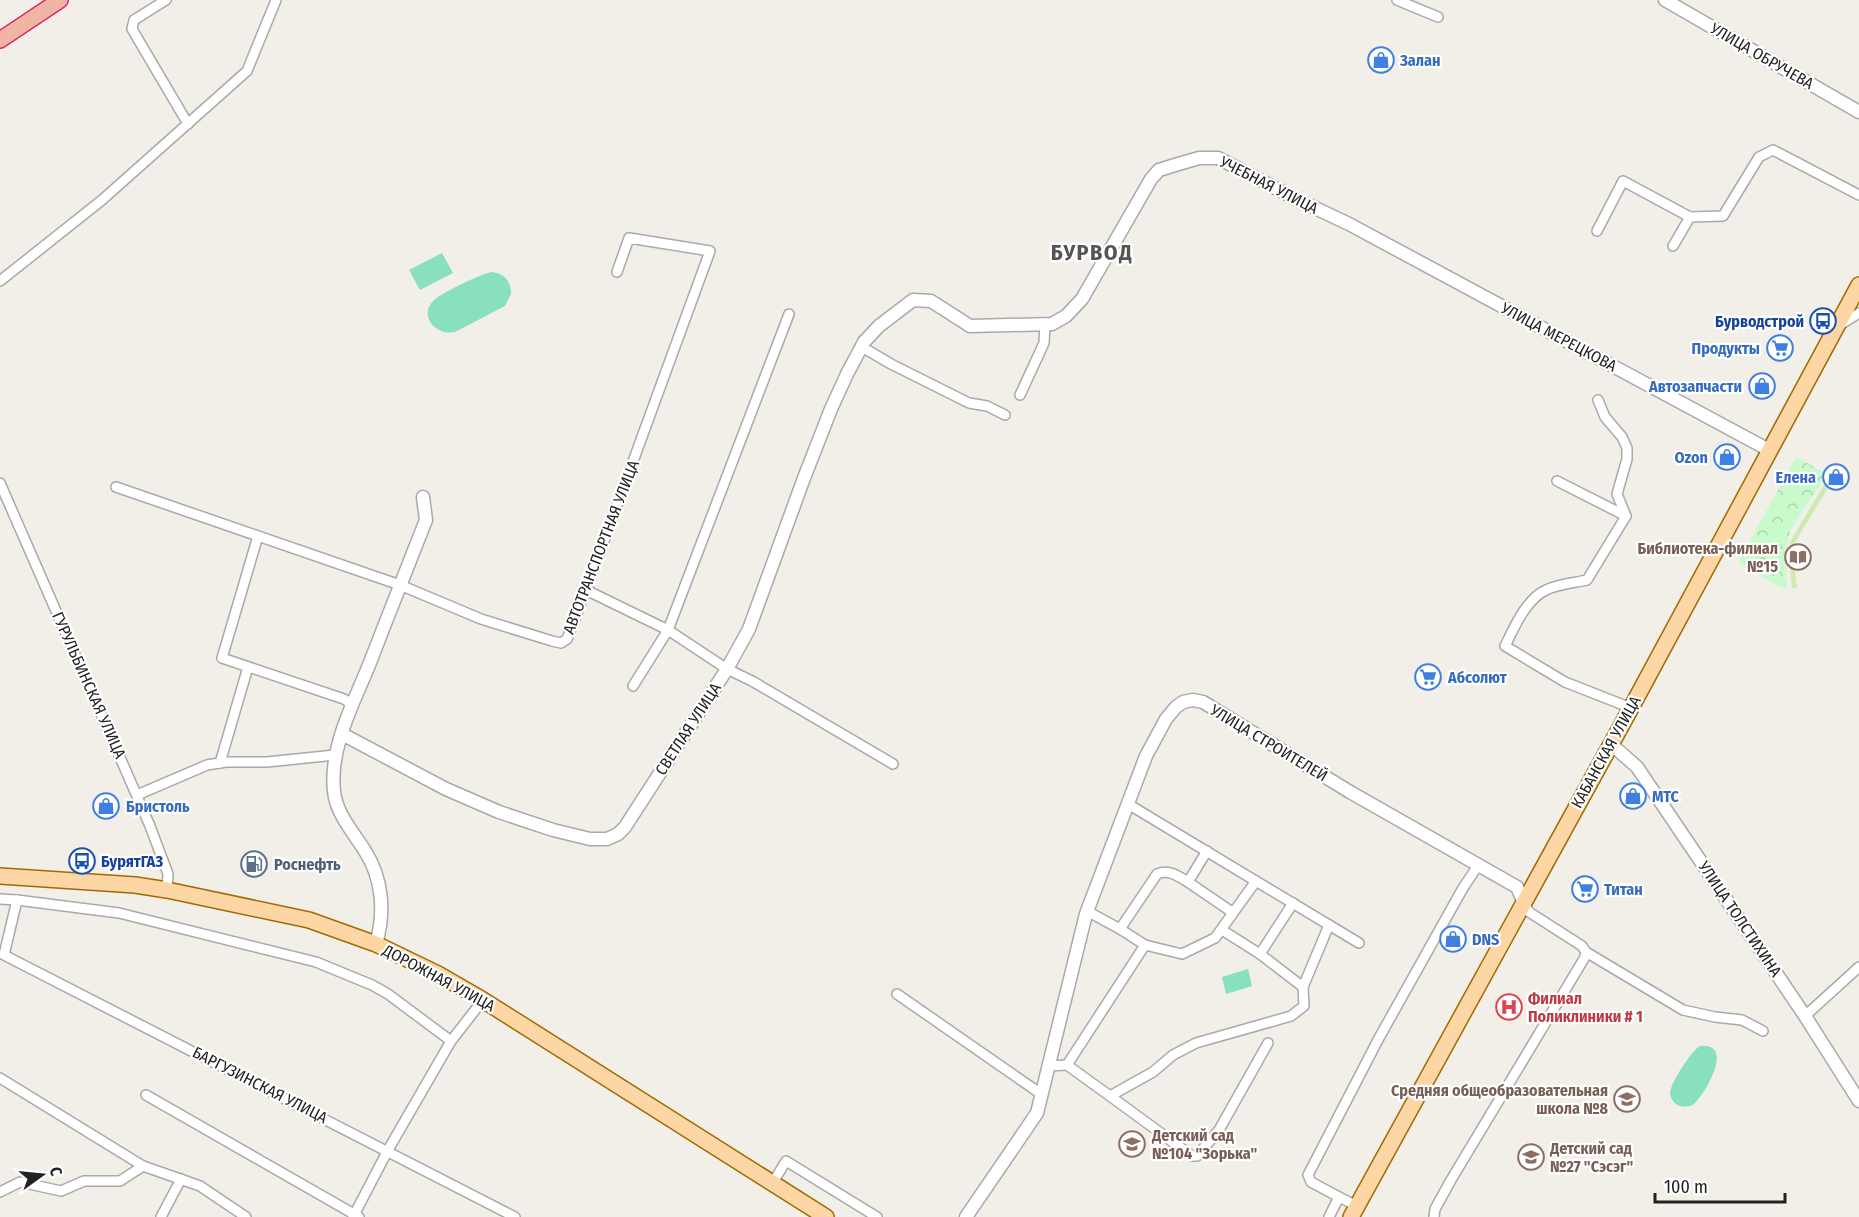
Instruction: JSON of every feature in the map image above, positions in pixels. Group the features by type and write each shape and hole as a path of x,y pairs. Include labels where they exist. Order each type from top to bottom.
{"highway":[{"path":"0,40 60,0"}],"main road":[{"name":"КАБАНСКАЯ УЛИЦА","path":"1354,1212 1631,708 1859,285"},
{"name":"ДОРОЖНАЯ УЛИЦА","path":"0,876 135,885 167,890 309,920 375,944 438,974 483,1000 826,1217"}],"street":[{"path":"166,0 134,20 132,29 188,124"},
{"path":"0,281 102,200 247,71 276,0"},
{"path":"1397,0 1438,17"},
{"name":"УЛИЦА ОБРУЧЕВА","path":"1665,0 1859,112"},
{"path":"1597,231 1623,181 1690,217 1724,216 1759,157 1773,150 1859,195"},
{"name":"УЧЕБНАЯ УЛИЦА","path":"863,345 879,326 913,300 931,301 970,326 1052,324 1066,316 1082,299 1151,179 1159,170 1199,158 1218,158 1349,224"},
{"path":"1674,246 1690,217"},
{"name":"УЛИЦА МЕРЕЦКОВА","path":"1349,224 1769,450"},
{"name":"АВТОТРАНСПОРТНАЯ УЛИЦА","path":"116,487 400,585 481,619 561,643 567,639 586,590 710,250 629,238 617,272"},
{"path":"1836,328 1859,313"},
{"path":"633,686 668,630 789,314"},
{"path":"1020,395 1044,343 1045,324"},
{"path":"863,345 891,364 969,403 987,406 1005,415"},
{"name":"СВЕТЛАЯ УЛИЦА","path":"342,734 446,789 499,812 573,837 607,839 618,834 625,827 727,669 749,629 831,409 863,345"},
{"path":"1598,400 1605,417 1622,437 1627,448 1627,459 1617,494 1626,516"},
{"path":"1557,481 1626,516"},
{"name":"ГУРУЛЬБИНСКАЯ УЛИЦА","path":"0,483 137,795 168,874 167,890"},
{"path":"375,944 381,926 382,908 379,885 374,868 336,802 334,791 336,755 353,705 426,520 423,496"},
{"path":"1626,516 1587,580 1547,590 1540,594 1526,608 1505,646 1565,682 1631,708"},
{"path":"258,536 222,658 340,697 353,705"},
{"path":"586,590 668,630 727,669 752,681 893,764"},
{"path":"220,763 248,668"},
{"name":"УЛИЦА СТРОИТЕЛЕЙ","path":"966,1217 1037,1113 1087,911 1146,756 1166,719 1183,702 1193,700 1203,702 1350,792 1517,887 1523,901"},
{"name":"УЛИЦА ТОЛСТИХИНА","path":"1611,744 1637,768 1805,1016 1859,1101"},
{"path":"137,795 207,765 336,755"},
{"path":"1128,804 1359,943"},
{"path":"1188,882 1208,851"},
{"path":"1354,1212 1339,1197 1311,1182 1308,1175 1379,1038 1463,888 1479,864"},
{"path":"1120,928 1157,874 1164,871 1188,882 1232,912"},
{"path":"1087,911 1120,928 1145,945 1182,954 1215,938 1256,881"},
{"path":"0,899 119,913 316,962 388,994 451,1041"},
{"name":"БАРГУЗИНСКАЯ УЛИЦА","path":"17,900 4,955 515,1217"},
{"path":"1523,901 1529,912 1582,946 1586,951 1683,1010 1742,1020 1763,1031"},
{"path":"1260,954 1293,903"},
{"path":"1110,1096 1153,1072 1173,1055 1196,1043 1291,1016 1304,1006 1303,987 1329,925"},
{"path":"1222,930 1260,954 1303,987"},
{"path":"1067,1065 1145,945"},
{"path":"1434,1217 1435,1209 1451,1180 1579,967 1586,951"},
{"path":"1805,1016 1859,968"},
{"path":"897,994 1041,1094"},
{"path":"146,1095 355,1216 388,1150 451,1041 483,1000"},
{"path":"1047,1066 1067,1065 1192,1156 1197,1156 1219,1130 1268,1043"},
{"path":"0,1078 143,1166 200,1186 246,1217"},
{"path":"772,1184 786,1161 877,1217"},
{"path":"0,1192 20,1182 61,1191 84,1181 120,1181 143,1166"},
{"path":"161,1217 181,1179"},
{"path":"1329,1217 1339,1197"}],"green space":[{"path":"442,253 453,273 420,290 409,270"},
{"path":"491,272 506,278 510,285 511,294 505,306 455,332 435,328 428,318 429,306 434,300 461,284"},
{"path":"1796,457 1827,474 1790,531 1786,551 1787,589 1738,563"},
{"path":"1830,475 1834,478 1792,547 1797,588 1792,588 1788,552 1790,542"},
{"path":"1248,969 1252,986 1226,994 1222,977"},
{"path":"1700,1046 1710,1047 1716,1052 1715,1069 1695,1103 1683,1107 1673,1101 1671,1089 1677,1075"}],"place":[{"name":"Залан","path":"1381,60"},
{"name":"Бурводстрой","path":"1823,321"},
{"name":"Продукты","path":"1780,348"},
{"name":"Автозапчасти","path":"1762,386"},
{"name":"Ozon","path":"1727,457"},
{"name":"Елена","path":"1836,477"},
{"name":"Библиотека-филиал №15","path":"1798,557"},
{"name":"Абсолют","path":"1428,677"},
{"name":"МТС","path":"1633,796"},
{"name":"Бристоль","path":"106,806"},
{"name":"БурятГАЗ","path":"82,861"},
{"name":"Роснефть","path":"254,864"},
{"name":"Титан","path":"1585,889"},
{"name":"DNS","path":"1453,939"},
{"name":"Филиал Поликлиники # 1","path":"1509,1007"},
{"name":"Средняя общеобразовательная школа №8","path":"1627,1099"},
{"name":"Детский сад №104 \"Зорька\"","path":"1132,1144"},
{"name":"Детский сад №27 \"Сэсэг\"","path":"1531,1157"}],"district":[{"name":"БУРВОД","path":"1092,252"}]}
